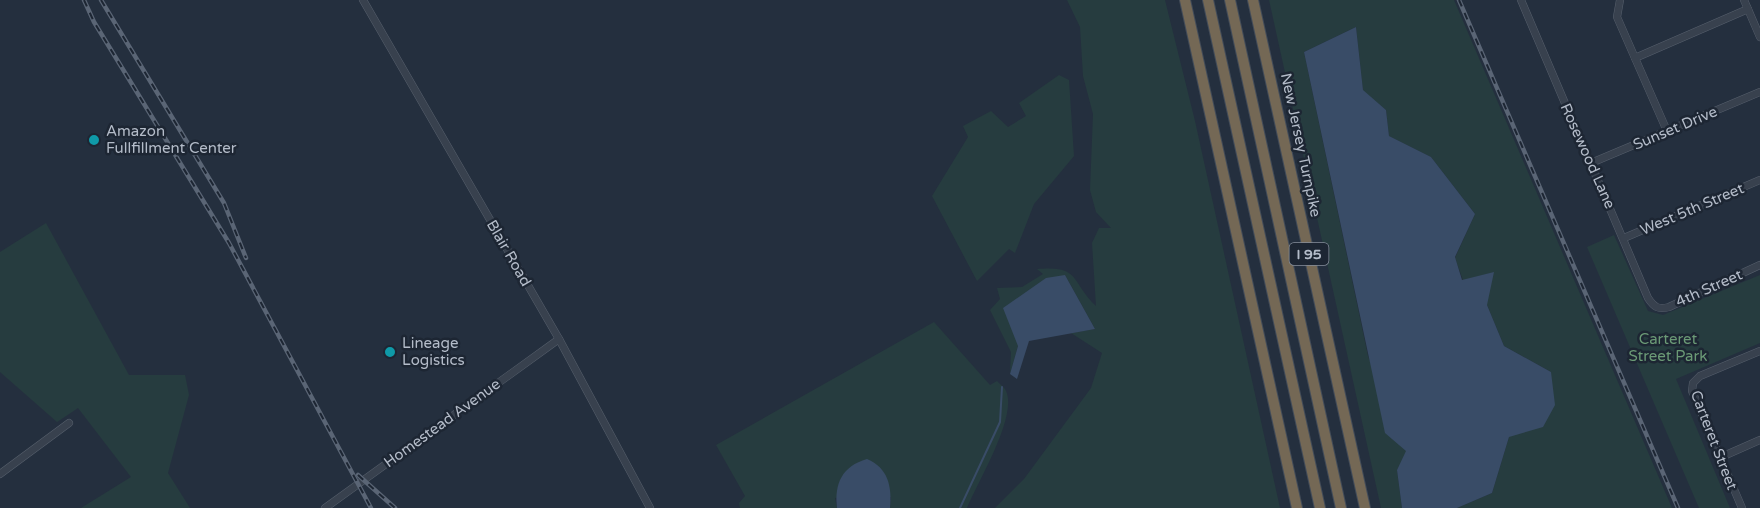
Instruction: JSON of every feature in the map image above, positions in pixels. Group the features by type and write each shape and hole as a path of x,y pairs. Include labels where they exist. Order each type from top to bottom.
{"highway":[{"path":"1185,0 1297,508"},
{"name":"I 95","path":"1208,0 1320,508"},
{"name":"I 95","path":"1230,0 1341,508"},
{"name":"New Jersey Turnpike","path":"1253,0 1365,508"}],"street":[{"name":"Blair Road","path":"363,0 559,339 650,508"},
{"name":"Rosewood Lane","path":"1521,0 1648,298 1659,308"},
{"path":"1620,0 1617,17 1666,131"},
{"path":"1744,0 1760,37"},
{"path":"1635,58 1748,9"},
{"name":"Sunset Drive","path":"1591,163 1760,92"},
{"name":"West 5th Street","path":"1624,238 1760,180"},
{"name":"4th Street","path":"1659,308 1669,307 1760,265"},
{"name":"Homestead Avenue","path":"325,508 559,339"},
{"name":"Carteret Street","path":"1742,508 1692,391 1693,383 1702,375 1760,351"},
{"path":"0,474 69,423"},
{"path":"1719,458 1760,440"}],"green space":[{"path":"1067,0 1165,0 1195,121 1280,508 995,508 1024,479 1091,388 1102,353 1071,333 1095,329 1065,275 1018,346 1010,374 1011,352 990,310 1000,299 997,288 1022,287 1043,274 1037,269 1051,268 1068,272 1096,306 1092,243 1099,228 1111,228 1096,212 1090,190 1093,114 1083,76 1080,27"},
{"path":"1269,0 1454,0 1672,508 1457,508 1492,493 1509,437 1551,372 1504,346 1487,305 1463,280 1455,258 1475,214 1431,157 1389,136 1386,110 1363,91 1356,27 1304,52 1368,356 1407,451 1397,470 1402,508 1381,508"},
{"path":"1059,75 1069,80 1074,156 1034,204 1015,253 1009,249 977,281 932,196 968,137 963,126 991,111 1008,127 1026,116 1019,103"},
{"path":"46,223 129,375 185,375 189,395 168,473 190,508 81,508 131,477 78,408 57,422 0,372 0,252"},
{"name":"Carteret Street Park","path":"1614,235 1648,311 1663,315 1760,275 1760,343 1676,379 1730,508 1699,508 1587,247"},
{"path":"934,322 990,385 997,381 1004,387 1008,402 1002,432 967,508 890,508 891,497 835,498 837,508 740,508 739,503 745,496 716,445"}],"water":[{"path":"1356,27 1363,90 1386,110 1389,136 1431,157 1475,214 1455,257 1462,280 1494,272 1487,305 1504,346 1551,372 1555,405 1543,427 1509,437 1492,493 1457,508 1402,508 1397,470 1406,451 1385,433 1304,52"},
{"path":"1065,275 1095,329 1029,341 1017,379 1010,374 1018,346 1003,308 1046,278"},
{"path":"867,459 880,467 887,479 890,508 837,508 837,491 842,477 851,466"}],"waterway":[{"path":"960,508 1000,422 1002,387"}],"railway":[{"path":"84,0 94,22 229,243 371,508"},
{"path":"101,0 224,203 246,258"},
{"path":"1459,0 1678,508"},
{"path":"358,475 395,508"}],"place":[{"name":"Amazon Fullfillment Center","path":"94,140"},
{"name":"Lineage Logistics","path":"390,352"}]}
